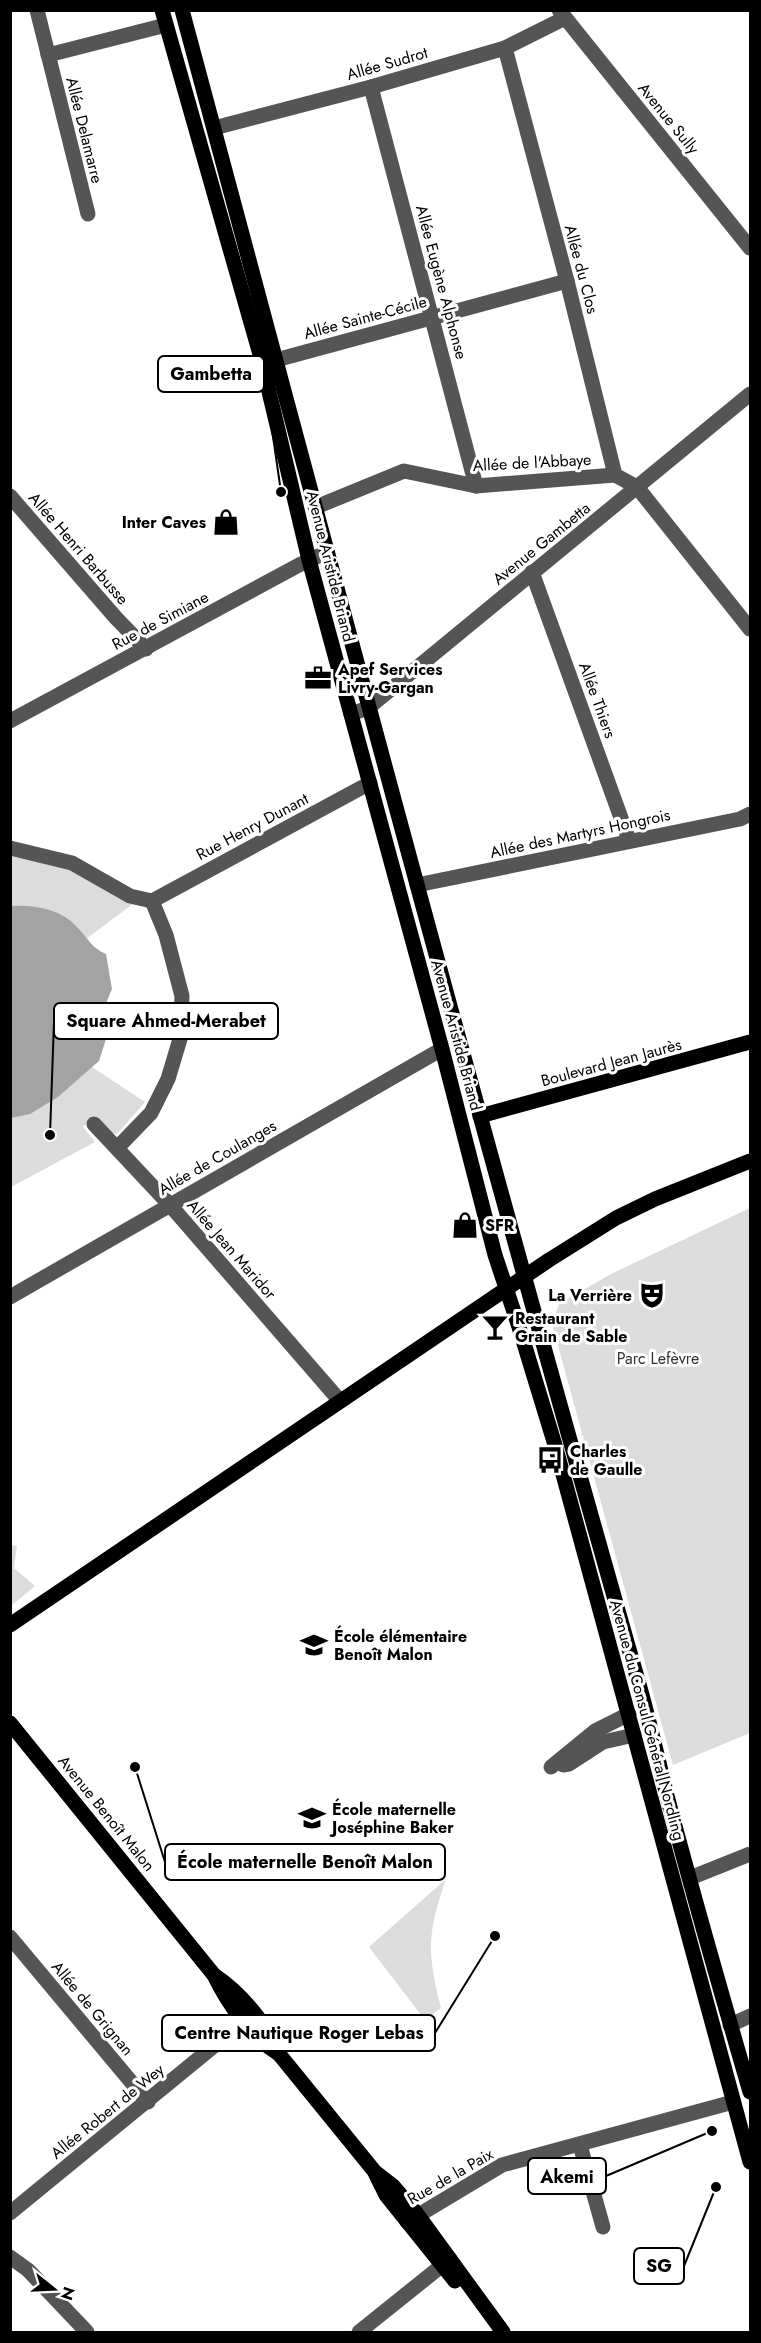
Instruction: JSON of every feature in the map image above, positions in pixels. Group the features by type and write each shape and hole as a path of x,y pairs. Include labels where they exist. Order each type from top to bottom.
{"main road":[{"name":"Avenue Aristide Briand","path":"182,10 368,708 524,1279"},
{"name":"Avenue Aristide Briand","path":"164,18 261,358 309,560 442,1049 495,1255 507,1289"},
{"name":"Boulevard Jean Jaurès","path":"480,1116 750,1042"},
{"name":"Avenue Aristide Briand","path":"463,1131 480,1116"},
{"path":"10,1625 340,1401 616,1218 655,1199 750,1161"},
{"path":"473,1167 485,1177 510,1270 524,1279"},
{"name":"Avenue du Consul Général Nordling","path":"524,1279 641,1692 750,2092"},
{"name":"Avenue du Consul Général Nordling","path":"507,1289 555,1445 750,2162"},
{"name":"Avenue Benoît Malon","path":"10,1714 14,1726 214,1975 223,1993 249,2018 266,2046 279,2054 375,2172 386,2195 412,2218 446,2262 468,2296 484,2308 503,2332"}],"street":[{"name":"Allée Delamarre","path":"37,10 88,214"},
{"name":"Allée Sudrot","path":"214,128 371,87 505,48 562,14"},
{"name":"Avenue Sully","path":"562,14 750,248"},
{"path":"48,55 164,18"},
{"name":"Allée du Clos","path":"505,48 567,281 615,475"},
{"name":"Allée Eugène Alphonse","path":"371,87 476,486"},
{"name":"Allée Sainte-Cécile","path":"276,360 567,281"},
{"name":"Avenue Gambetta","path":"351,714 368,708 750,394"},
{"name":"Allée de l'Abbaye","path":"316,507 404,471 476,486 615,475"},
{"path":"615,475 637,487 750,629"},
{"name":"Allée Henri Barbusse","path":"10,496 116,618 146,649"},
{"name":"Rue de Simiane","path":"10,721 327,552"},
{"name":"Allée Thiers","path":"532,572 629,840"},
{"name":"Rue Henry Dunant","path":"152,901 370,783"},
{"name":"Allée des Martyrs Hongrois","path":"417,885 740,819 750,814"},
{"path":"10,848 72,863 130,896 152,901 166,935 182,996 180,1039 168,1079 151,1113 118,1147"},
{"name":"Allée de Coulanges","path":"10,1296 442,1049"},
{"name":"Allée Jean Maridor","path":"94,1124 170,1205 340,1401"},
{"path":"629,1714 595,1731 551,1767 569,1764 603,1742 634,1735"},
{"path":"690,1878 750,1854"},
{"name":"Allée de Grignan","path":"10,1937 148,2102"},
{"path":"730,2025 750,2016"},
{"name":"Allée Robert de Wey","path":"10,2213 249,2018"},
{"name":"Rue de la Paix","path":"412,2218 502,2165 734,2102"},
{"path":"580,2145 603,2227"},
{"path":"10,2257 28,2270 87,2332"},
{"path":"359,2332 446,2262"}],"green space":[{"path":"10,856 68,869 130,904 134,903 86,939 78,927 22,906 11,906"},
{"path":"107,1006 174,1006 170,1040 107,1027"},
{"path":"92,1067 145,1102 117,1134 110,1133 95,1116 83,1127 95,1142 11,1187 11,1118 45,1104"},
{"name":"Parc Lefèvre","path":"750,1208 750,1733 673,1765 552,1324 559,1304 609,1275"},
{"path":"17,1545 14,1568 35,1586 11,1606 11,1546"},
{"path":"446,1879 435,1914 431,1943 433,1972 441,2008 425,2020 369,1947"}],"shaded area":[{"path":"11,906 29,906 48,910 72,922 94,946 106,954 112,989 107,1001 107,1036 99,1061 58,1097 30,1114 11,1118"}],"place":[{"name":"Gambetta","path":"281,492"},
{"name":"Inter Caves","path":"226,522"},
{"name":"Apef Services Livry-Gargan","path":"318,678"},
{"name":"Square Ahmed-Merabet","path":"50,1135"},
{"name":"SFR","path":"465,1225"},
{"name":"La Verrière","path":"652,1295"},
{"name":"Restaurant Grain de Sable","path":"495,1327"},
{"name":"Charles de Gaulle","path":"550,1460"},
{"name":"École élémentaire Benoît Malon","path":"314,1645"},
{"name":"École maternelle Benoît Malon","path":"135,1767"},
{"name":"École maternelle Joséphine Baker","path":"312,1818"},
{"name":"Centre Nautique Roger Lebas","path":"495,1936"},
{"name":"Akemi","path":"712,2131"},
{"name":"SG","path":"716,2187"}]}
